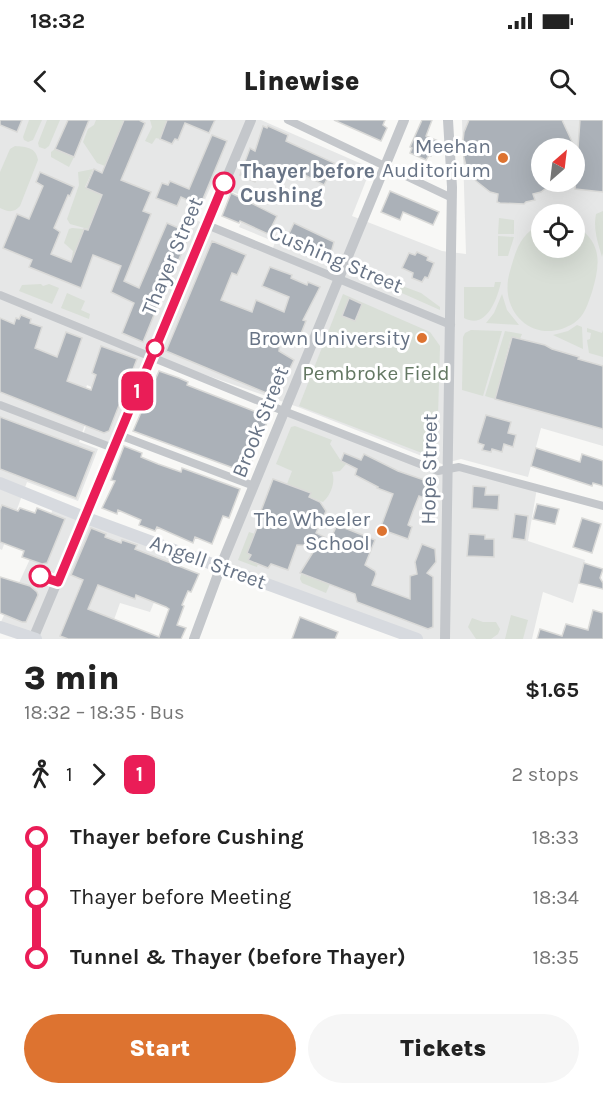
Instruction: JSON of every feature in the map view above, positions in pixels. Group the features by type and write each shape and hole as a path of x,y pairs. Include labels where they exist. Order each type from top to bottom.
{"main road":[{"name":"Angell Street","path":"0,483 84,517 417,639"},
{"path":"0,627 34,639"}],"street":[{"name":"Thayer Street","path":"34,639 251,120"},
{"path":"288,120 452,198"},
{"name":"Brook Street","path":"194,639 220,567 404,120"},
{"name":"Hope Street","path":"446,639 452,198 448,120"},
{"name":"Cushing Street","path":"207,225 451,325"},
{"path":"0,295 438,471 459,467 603,506"},
{"path":"0,405 113,448"},
{"path":"118,435 254,486"}],"shaded area":[{"name":"Brown University","path":"0,120 261,120 371,168 352,216 442,251 466,254 462,120 603,120 603,446 541,428 528,477 461,459 442,464 298,407 154,357 113,451 82,438 98,390 87,385 86,388 96,392 79,442 98,449 78,501 27,482 2,550 0,549","holes":["212,184 251,199 239,227 275,242 271,254 196,220"]},
{"name":"The Wheeler School","path":"285,411 438,471 448,468 537,488 528,541 585,560 573,603 543,592 532,639 417,639 220,567"},
{"path":"54,507 175,552 150,612 120,603 107,639 32,639 0,624"}],"green space":[{"path":"29,120 42,120 33,140 28,142 23,137"},
{"path":"47,120 60,120 49,146 45,149 39,147 38,143"},
{"path":"96,120 124,120 105,166 97,163 83,142 88,129 94,125"},
{"path":"150,120 167,120 160,139 156,138 152,144 145,141 152,127"},
{"path":"15,146 33,150 38,160 20,206 13,211 8,211 0,208 0,172 10,149"},
{"path":"55,149 74,157 69,167 51,157 51,152"},
{"path":"93,169 85,187 102,195 88,229 70,224 67,219 79,185 78,172"},
{"path":"603,211 602,257 595,225 596,214"},
{"path":"499,218 514,220 514,234 498,234"},
{"path":"69,229 84,229 71,262 73,251 64,243"},
{"path":"531,230 531,258 585,258 585,233 595,247 597,273 586,309 574,323 560,329 547,331 523,322 509,301 508,287 514,256"},
{"path":"498,236 514,237 508,256 498,256"},
{"path":"495,282 501,282 497,297 484,317 472,321 464,318 464,287 494,287"},
{"path":"41,284 59,288 52,304 19,291 22,285"},
{"path":"397,284 421,293 440,307 440,310 395,290"},
{"path":"67,293 85,301 81,310 90,314 89,319 61,308"},
{"name":"Pembroke Field","path":"343,294 430,332 440,346 435,458 299,406"},
{"path":"502,294 507,310 519,325 486,323 494,313"},
{"path":"577,325 582,327 583,349 553,335 568,331"},
{"path":"587,328 602,333 603,330 603,357 589,353 587,340 590,339 591,333 587,332"},
{"path":"471,330 502,331 483,396 462,390 463,337"},
{"path":"505,331 522,334 520,339 513,337 510,341 495,399 485,396"},
{"path":"295,426 332,440 330,444 341,461 346,464 340,471 332,472 332,488 323,502 309,497 311,493 287,484 292,471 276,464 291,427"},
{"path":"434,483 437,484 436,516 424,513"},
{"path":"249,532 255,534 249,560 258,564 257,567 238,560"},
{"path":"301,574 330,584 326,593 302,583"},
{"path":"511,615 528,620 523,639 505,639"},
{"path":"472,618 483,622 496,622 500,629 498,634 491,639 476,639 468,627"}],"building":[{"path":"0,120 22,120 17,132 0,125"},
{"path":"68,120 89,120 74,157 55,149"},
{"path":"124,120 139,120 145,123 121,180 151,192 143,211 151,214 124,281 139,288 167,223 190,233 164,295 155,292 158,305 143,342 122,333 134,303 111,292 121,266 93,255 81,288 29,267 32,260 3,248 17,214 29,219 43,186 36,182 40,172 74,187 70,196 68,195 54,228 60,232 51,254 71,262 84,229 88,230 102,195 86,188 94,169 102,173"},
{"path":"167,120 215,120 209,133 185,123 178,140 175,139 172,144 160,139"},
{"path":"334,120 385,120 383,125 387,128 381,141"},
{"path":"422,120 432,120 426,136 438,141 431,156 429,155 426,160 410,153 412,148 410,147"},
{"name":"Meehan Auditorium","path":"469,120 562,120 570,138 531,138 531,192 541,192 533,194 535,200 524,204 500,203 497,202 498,194 490,192 476,181 466,166 462,149 464,132"},
{"path":"580,120 603,120 603,192 585,190 585,138 579,138"},
{"path":"263,126 288,135 286,141 334,163 329,174 331,176 324,185 293,169 291,173 275,165 271,176 260,171 255,182 240,175 250,148 255,151"},
{"path":"212,135 227,141 200,206 181,197 177,206 156,198 162,183 168,185 170,181 189,189"},
{"path":"390,191 439,212 433,225 403,212 400,220 381,212"},
{"path":"231,193 277,216 268,234 240,221 239,223 222,216"},
{"path":"294,223 334,242 329,260 317,255 320,248 306,241 302,249 285,242"},
{"path":"212,241 246,255 237,275 232,273 221,300 252,312 256,300 284,312 289,297 262,286 270,267 292,275 291,278 307,285 308,282 320,287 303,320 306,321 298,341 281,334 279,351 294,360 276,397 166,351"},
{"path":"417,252 434,263 428,278 425,277 422,282 412,278 413,273 402,268 409,253 415,255"},
{"path":"349,298 362,304 355,321 342,316"},
{"path":"21,315 31,319 30,323 42,327 35,348 57,357 66,332 82,338 67,381 91,390 96,375 92,373 101,346 137,359 109,431 104,433 0,392 0,318 14,324 16,318 19,319"},
{"path":"512,337 545,345 579,357 578,359 603,366 603,429 495,399"},
{"path":"159,371 188,382 187,385 269,417 247,473 133,431"},
{"path":"486,415 511,422 508,433 516,435 513,447 504,444 502,452 492,449 491,452 482,450 484,445 478,441"},
{"path":"0,417 94,452 76,498 0,469"},
{"path":"124,446 142,453 141,457 158,464 181,472 182,468 240,489 229,518 223,516 212,544 195,537 193,543 157,527 155,531 139,525 141,520 118,510 117,514 102,508 115,481 111,480"},
{"path":"536,448 580,462 582,454 603,461 603,486 593,483 592,486 531,466"},
{"path":"344,453 361,460 364,454 398,471 430,482 424,498 419,496 413,511 408,525 412,527 408,539 380,529 393,494 355,475 357,469 341,461"},
{"path":"273,479 311,493 309,497 320,502 326,511 316,533 330,540 337,525 375,540 365,565 375,571 372,585 410,599 410,576 417,574 415,562 422,544 435,549 436,562 427,573 433,577 433,627 428,629 357,602 355,594 300,573 317,546 297,545 288,570 271,564 268,568 248,560 251,555 247,553"},
{"path":"473,486 486,487 485,495 499,495 498,510 472,508"},
{"path":"537,504 559,509 555,524 533,519"},
{"path":"2,505 18,511 20,508 35,513 37,508 65,519 47,563 42,564 22,557 24,551 0,542"},
{"path":"515,514 528,516 525,540 512,538"},
{"path":"582,518 601,524 592,553 573,547"},
{"path":"91,528 106,534 105,537 121,543 122,540 137,545 135,549 199,574 182,605 184,606 177,625 186,628 181,639 68,639 60,636 83,580 71,575","holes":["98,585 135,599 136,595 169,609 159,637 88,609"]},
{"path":"469,534 485,535 485,539 494,539 494,557 467,556"},
{"path":"584,563 603,569 600,578 603,589 579,583"},
{"path":"0,577 30,586 37,592 38,595 26,622 0,613"},
{"path":"593,610 603,613 603,639 537,639 540,629 562,636 566,624 588,630"},
{"path":"300,617 338,632 335,639 292,639"}],"bus line":[{"name":"1","path":"40,576 58,582 224,183"}],"place":[{"name":"Meehan Auditorium","path":"503,158"},
{"name":"Thayer before Cushing","path":"224,183"},
{"name":"Brown University","path":"422,338"},
{"name":"The Wheeler School","path":"382,531"}]}
